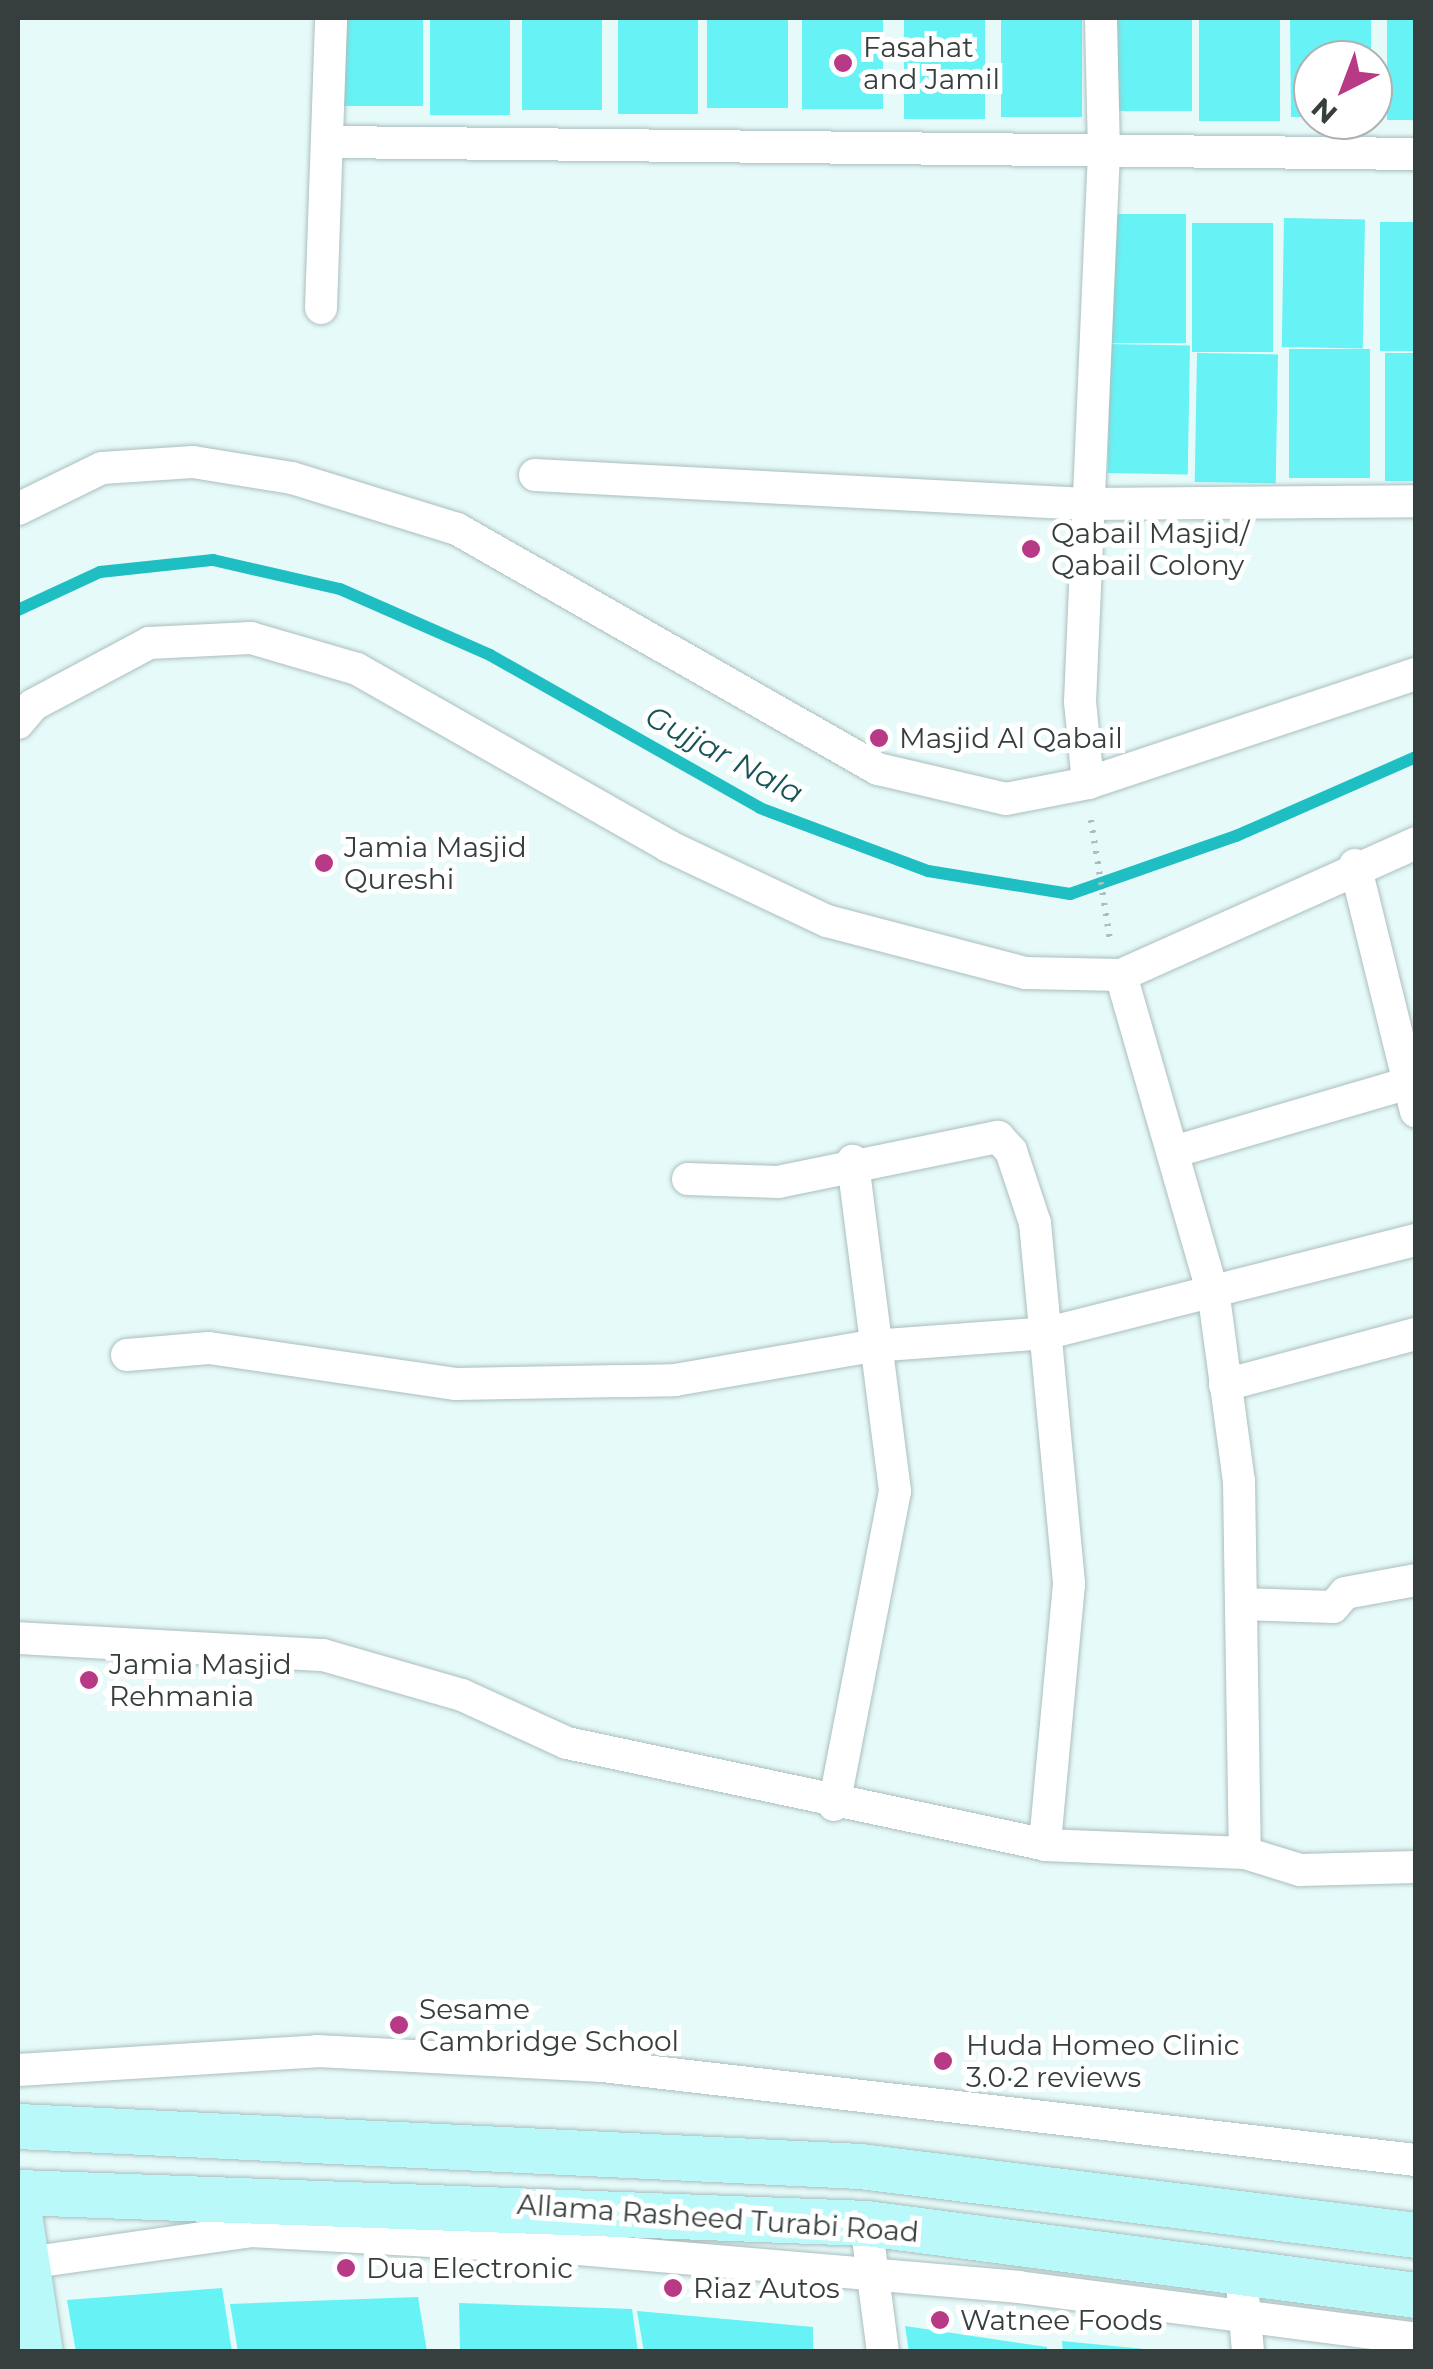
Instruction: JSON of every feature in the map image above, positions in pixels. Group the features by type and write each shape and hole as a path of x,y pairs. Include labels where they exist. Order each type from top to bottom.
{"main road":[{"name":"Allama Rasheed Turabi Road","path":"18,2126 860,2166 1416,2235"},
{"name":"Allama Rasheed Turabi Road","path":"18,2192 866,2223 1416,2296"},
{"path":"18,2207 40,2352"}],"street":[{"path":"321,308 330,142 331,18"},
{"path":"1088,784 1080,702 1104,152 1101,18"},
{"path":"330,142 1416,154"},
{"path":"18,509 102,468 194,462 292,478 457,528 878,769 1006,799 1088,784 1416,674"},
{"path":"535,476 1087,504 1416,502"},
{"path":"18,723 33,705 150,643 251,638 357,669 668,846 826,921 1026,974 1121,975 1355,865 1416,843"},
{"path":"1173,1152 1412,1097 1400,971 1355,865"},
{"path":"1121,975 1214,1297 1225,1385 1241,1604 1245,1853"},
{"path":"688,1179 778,1182 852,1161 998,1136 1034,1223 1048,1333 1052,1474 1068,1584 1045,1845"},
{"path":"834,1805 895,1492 871,1346 852,1161"},
{"path":"128,1355 209,1348 456,1384 675,1380 871,1346 1048,1333 1214,1297 1416,1240"},
{"path":"1225,1385 1416,1334"},
{"path":"1241,1604 1334,1607 1344,1593 1416,1580"},
{"path":"18,1638 322,1656 462,1695 567,1743 834,1805 1045,1845 1245,1853 1300,1870 1416,1867"},
{"path":"18,2070 316,2051 584,2065 1416,2160"},
{"path":"866,2223 883,2352"},
{"path":"27,2264 251,2232 871,2272 1247,2337 1416,2340"},
{"path":"1241,2274 1247,2337"}],"path":[{"path":"1088,784 1101,911"}],"building":[{"path":"343,18 423,18 423,106 343,106"},
{"path":"430,18 510,18 510,115 430,115"},
{"path":"522,18 602,18 602,110 522,110"},
{"path":"618,18 698,18 698,114 618,114"},
{"path":"707,18 788,18 788,108 707,108"},
{"name":"Fasahat and Jamil","path":"802,18 883,18 883,109 802,109"},
{"path":"904,18 985,18 985,119 904,119"},
{"path":"1001,18 1082,18 1082,117 1001,117"},
{"path":"1111,18 1192,18 1192,111 1111,111"},
{"path":"1199,18 1280,18 1280,121 1199,121"},
{"path":"1290,18 1371,18 1371,40 1293,40 1291,117"},
{"path":"1387,18 1416,18 1416,120 1393,120 1393,40 1387,40"},
{"path":"1105,214 1186,214 1186,343 1105,343"},
{"path":"1284,218 1365,219 1363,348 1282,347"},
{"path":"1380,222 1416,222 1416,351 1380,351"},
{"path":"1192,223 1273,223 1273,352 1192,352"},
{"path":"1110,344 1190,345 1188,474 1108,473"},
{"path":"1289,349 1370,349 1370,478 1289,478"},
{"path":"1197,353 1278,354 1276,483 1195,482"},
{"path":"1385,353 1416,353 1416,481 1385,481"},
{"path":"222,2288 232,2352 76,2352 67,2300"},
{"path":"418,2297 427,2352 238,2352 230,2304"},
{"path":"459,2303 632,2309 638,2352 460,2352"},
{"path":"637,2311 813,2327 813,2352 644,2352"},
{"path":"905,2326 1047,2347 1047,2352 909,2352"},
{"path":"1062,2341 1144,2349 1144,2352 1063,2352"}],"waterway":[{"name":"Gujjar Nala","path":"18,610 100,572 213,560 340,589 490,655 760,808 928,871 1070,894 1236,836 1416,757"}],"place":[{"name":"Fasahat and Jamil","path":"843,63"},
{"name":"Qabail Masjid/ Qabail Colony","path":"1031,549"},
{"name":"Masjid Al Qabail","path":"879,738"},
{"name":"Jamia Masjid Qureshi","path":"324,863"},
{"name":"Jamia Masjid Rehmania","path":"89,1680"},
{"name":"Sesame Cambridge School","path":"399,2025"},
{"name":"Huda Homeo Clinic 3.0·2 reviews","path":"943,2061"},
{"name":"Dua Electronic","path":"346,2268"},
{"name":"Riaz Autos","path":"673,2288"},
{"name":"Watnee Foods","path":"940,2320"}]}
